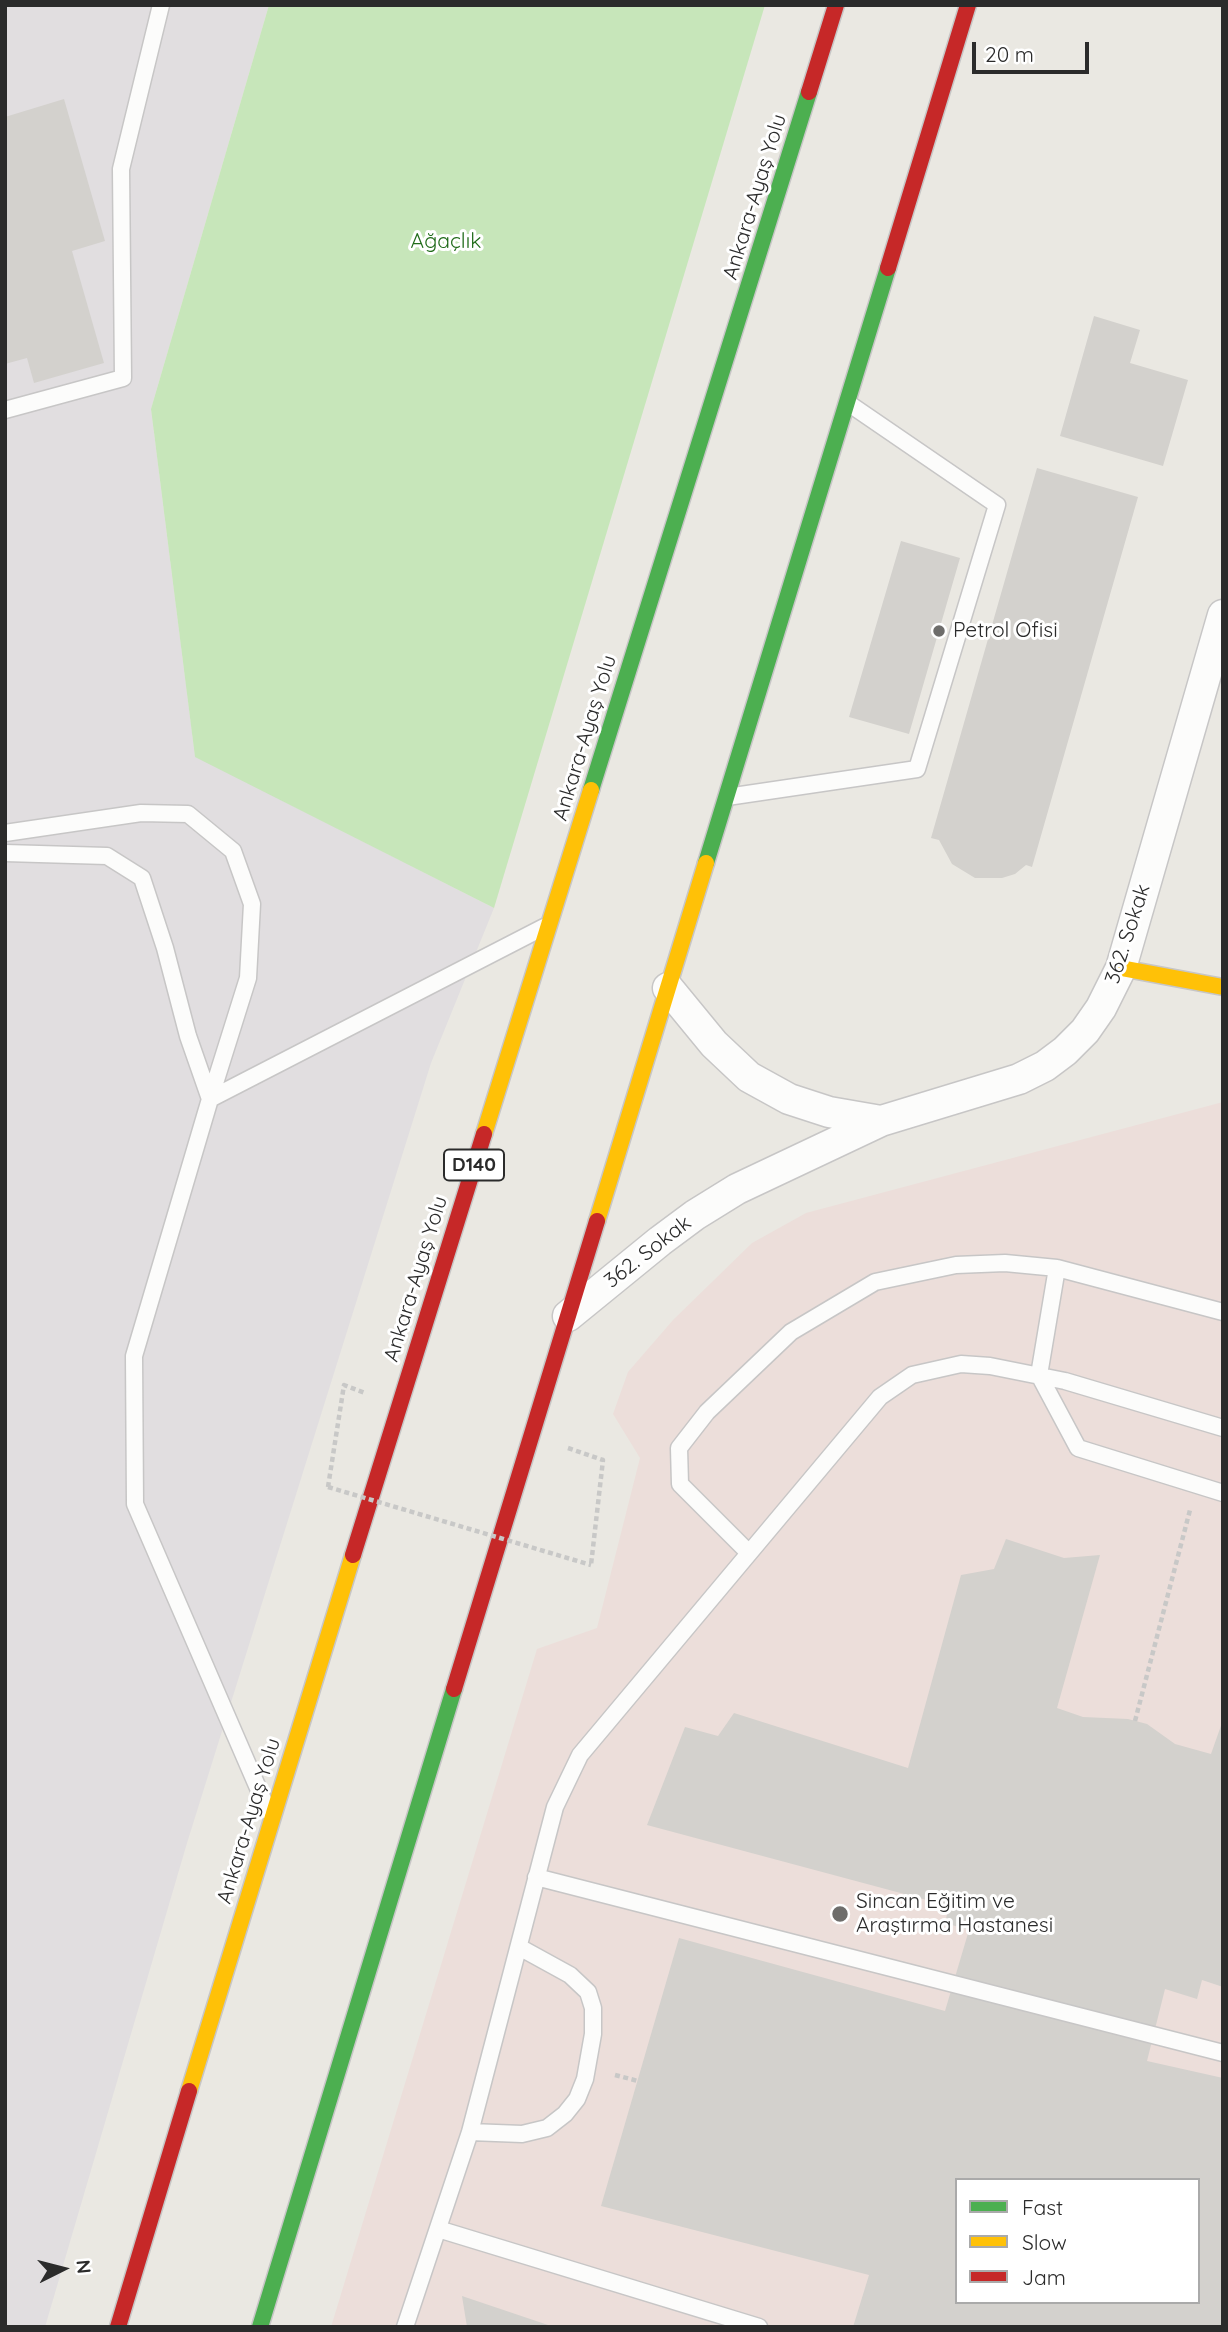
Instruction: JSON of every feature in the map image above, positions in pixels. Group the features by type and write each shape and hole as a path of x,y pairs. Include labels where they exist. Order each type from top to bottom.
{"main road":[{"name":"Ankara-Ayaş Yolu","path":"118,2327 271,1819 836,5"},
{"path":"260,2327 968,5"},
{"path":"1121,968 1223,987"}],"street":[{"name":"362. Sokak","path":"568,1316 669,1234 737,1189 881,1121 1019,1079 1045,1066 1085,1031 1101,1008 1121,968 1223,615"},
{"name":"362. Sokak","path":"668,988 714,1044 749,1077 789,1099 829,1112 881,1121"}],"lane":[{"path":"5,410 123,378 121,169 161,5"},
{"path":"727,797 917,769 997,505 847,403"},
{"path":"5,833 141,813 188,814 233,851 252,904 248,978 134,1356 135,1504 271,1819"},
{"path":"5,853 107,856 142,878 165,948 188,1036 210,1099"},
{"path":"210,1099 549,925"},
{"path":"749,1553 680,1484 679,1448 707,1412 791,1332 875,1282 956,1265 1005,1263 1058,1268 1223,1312"},
{"path":"1058,1268 1039,1375 1078,1448 1223,1493"},
{"path":"405,2327 470,2132 555,1807 580,1755 880,1397 912,1376 961,1364 990,1366 1039,1375 1223,1428"},
{"path":"536,1877 1223,2053"},
{"path":"470,2132 522,2134 547,2128 565,2114 577,2099 585,2079 593,2034 593,2008 588,1992 570,1975 519,1947"},
{"path":"438,2229 759,2327"}],"path":[{"path":"344,1385 328,1487 591,1565 603,1460"},
{"path":"1135,1721 1197,1485"}],"shaded area":[{"path":"5,5 269,5 151,409 195,756 494,908 431,1063 187,1843 45,2327 5,2327"},
{"name":"Sincan Eğitim ve Araştırma Hastanesi","path":"1223,1102 1223,2327 331,2327 537,1649 597,1628 640,1458 613,1414 628,1372 673,1320 752,1243 806,1213"}],"green space":[{"name":"Ağaçlık","path":"269,5 765,5 494,908 195,757 151,409"}],"building":[{"path":"64,99 105,241 72,251 104,363 34,383 27,358 5,364 5,117"},
{"path":"1094,316 1140,330 1130,363 1188,380 1163,466 1060,436"},
{"path":"1037,468 1138,497 1032,867 1026,865 1015,874 1002,878 975,878 952,864 939,840 931,838"},
{"path":"901,541 960,558 909,734 849,717"},
{"path":"1006,1539 1064,1558 1100,1555 1057,1708 1083,1717 1128,1719 1147,1724 1175,1744 1211,1754 1223,1720 1223,1987 1202,1980 1197,1999 1165,1989 1147,2061 1223,2078 1223,2327 853,2327 869,2275 601,2206 679,1938 945,2011 969,1930 945,1923 949,1906 647,1825 685,1727 718,1736 734,1713 908,1768 961,1575 994,1569"},
{"path":"462,2296 551,2326 551,2327 467,2327"}],"traffic: fast":[{"path":"591,790 809,92"},
{"path":"706,863 888,268"},
{"path":"260,2327 454,1689"}],"traffic: slow":[{"path":"484,1134 591,790"},
{"path":"597,1221 706,863"},
{"path":"1121,968 1223,987"},
{"path":"189,2091 353,1555"}],"traffic: jam":[{"path":"809,92 836,5"},
{"path":"888,268 968,5"},
{"path":"353,1555 484,1134"},
{"path":"454,1689 597,1221"},
{"path":"118,2327 189,2091"}],"place":[{"name":"Petrol Ofisi","path":"939,631"},
{"name":"Sincan Eğitim ve Araştırma Hastanesi","path":"840,1914"}]}
